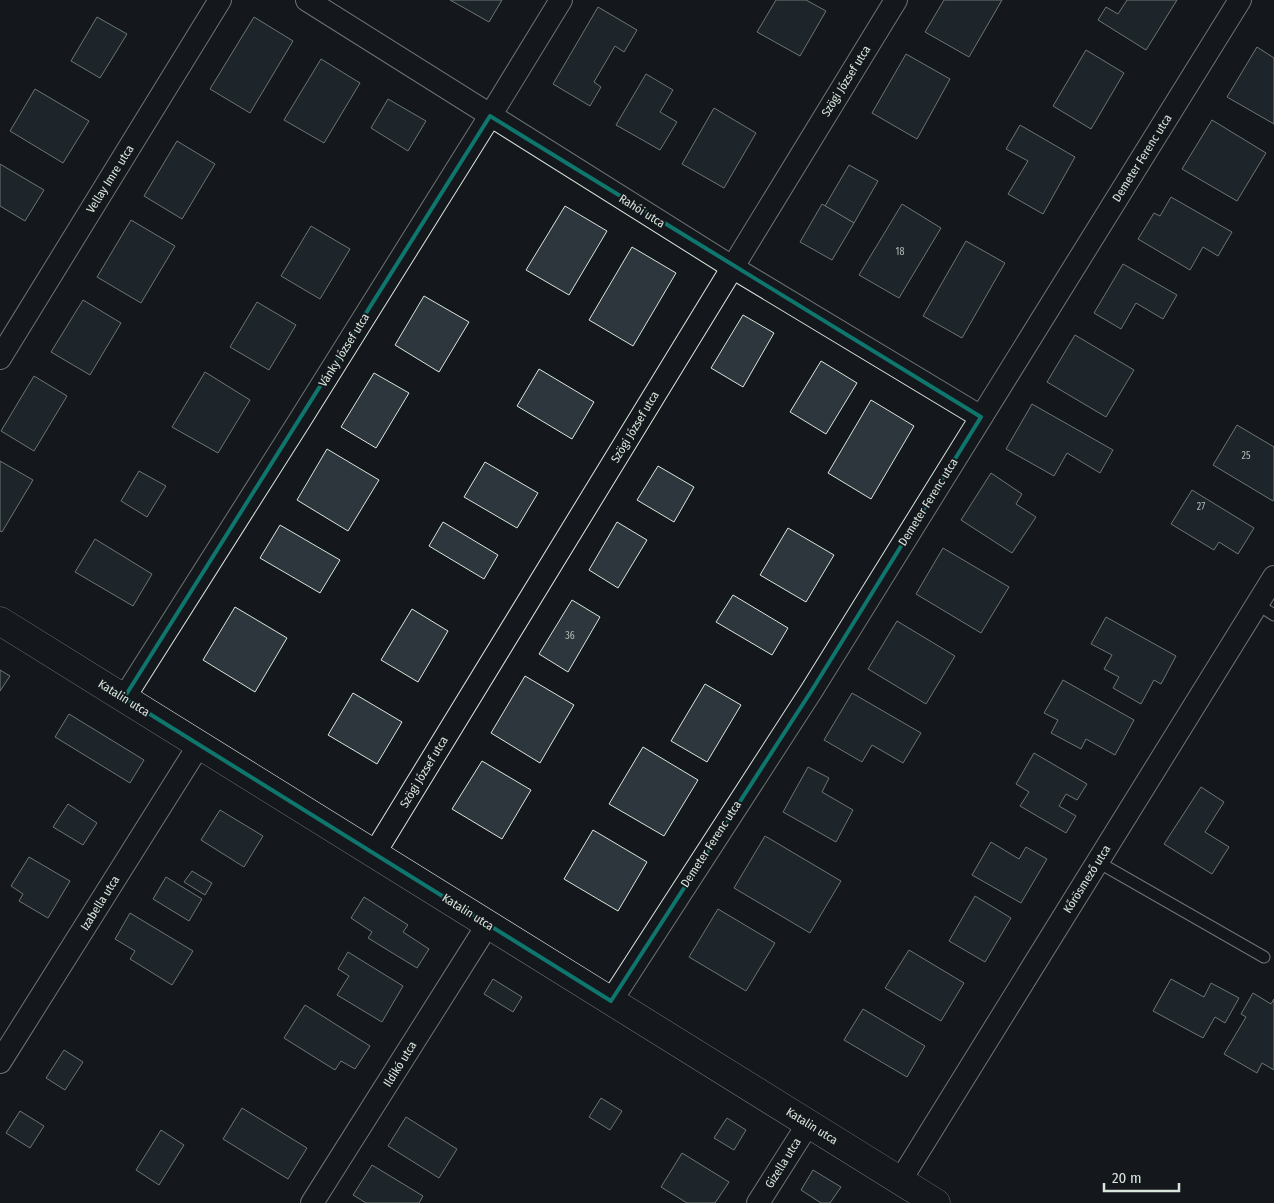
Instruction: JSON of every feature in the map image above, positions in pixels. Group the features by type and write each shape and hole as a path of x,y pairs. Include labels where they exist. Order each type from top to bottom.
{"street":[{"name":"Vellay Imre utca","path":"0,358 220,0"},
{"name":"Rahói utca","path":"307,0 732,268 981,418"},
{"name":"Vánky József utca","path":"124,698 300,420 561,0"},
{"name":"Szögi József utca","path":"374,854 896,0"},
{"name":"Demeter Ferenc utca","path":"611,1001 812,690 1240,0"},
{"name":"Kőrösmező utca","path":"900,1181 1098,862 1265,610 1274,577"},
{"name":"Katalin utca","path":"0,621 936,1203"},
{"name":"Izabella utca","path":"0,1062 200,745"},
{"name":"Ildikó utca","path":"312,1203 488,924"},
{"name":"Gizella utca","path":"758,1203 808,1124"}],"lane":[{"path":"1098,862 1264,957"}],"highlighted area":[{"path":"490,116 981,417 812,690 611,1001 124,698"}],"building":[{"path":"450,0 502,0 489,22"},
{"path":"776,0 806,0 826,11 800,56 757,32"},
{"path":"944,0 1002,0 969,57 925,32"},
{"path":"1127,0 1177,0 1146,50 1098,20 1106,7 1118,14"},
{"path":"598,7 637,30 624,52 615,46 594,82 601,87 590,106 553,84"},
{"path":"97,17 127,34 100,78 71,61"},
{"path":"254,17 293,41 250,113 210,89"},
{"path":"1257,47 1274,58 1274,124 1227,97"},
{"path":"1086,50 1124,73 1091,129 1053,106"},
{"path":"906,54 950,79 917,139 872,113"},
{"path":"321,59 360,83 324,143 284,120"},
{"path":"646,74 673,90 660,112 677,122 660,150 616,125"},
{"path":"35,89 89,121 63,163 10,131"},
{"path":"388,99 426,121 408,151 371,128"},
{"path":"714,108 756,133 724,188 682,164"},
{"path":"1212,120 1266,153 1237,201 1182,169"},
{"path":"1020,125 1075,157 1043,214 1008,194 1028,161 1006,149"},
{"path":"177,141 215,164 182,219 144,196"},
{"path":"0,164 44,190 25,221 0,206"},
{"path":"849,165 878,181 854,223 825,206"},
{"path":"1171,197 1232,232 1218,256 1203,247 1190,270 1138,239 1154,213 1160,216"},
{"path":"822,204 854,223 832,260 800,242"},
{"path":"902,204 941,228 899,298 859,275"},
{"path":"565,206 607,231 569,295 526,270"},
{"path":"131,220 175,246 141,303 97,277"},
{"path":"311,226 350,249 320,299 281,276"},
{"path":"966,241 1005,263 962,338 923,316"},
{"path":"632,247 676,273 633,346 589,320"},
{"path":"1123,264 1177,295 1163,319 1136,303 1121,329 1094,313"},
{"path":"424,296 469,322 439,372 395,345"},
{"path":"83,300 121,323 90,375 51,352"},
{"path":"257,302 296,325 269,370 230,347"},
{"path":"743,315 774,333 743,387 711,368"},
{"path":"1075,335 1134,370 1106,417 1047,382"},
{"path":"821,361 857,383 826,434 790,412"},
{"path":"539,369 594,402 572,439 517,406"},
{"path":"205,372 250,400 218,453 172,427"},
{"path":"374,373 409,393 376,448 341,427"},
{"path":"34,376 67,396 34,451 1,431"},
{"path":"871,400 914,426 871,499 828,473"},
{"path":"1032,404 1113,450 1100,473 1067,453 1054,476 1006,449"},
{"path":"1237,425 1274,447 1273,501 1213,465"},
{"path":"327,449 379,480 348,531 297,500"},
{"path":"0,461 33,480 2,532 0,531"},
{"path":"485,462 538,493 517,528 464,497"},
{"path":"658,466 694,487 674,522 637,500"},
{"path":"139,471 166,486 147,517 121,501"},
{"path":"991,473 1022,494 1016,504 1036,517 1012,553 961,520"},
{"path":"1192,490 1254,528 1238,554 1219,542 1214,550 1171,524"},
{"path":"443,522 498,555 484,579 429,546"},
{"path":"617,522 647,540 618,588 589,570"},
{"path":"280,525 340,560 320,593 260,558"},
{"path":"788,528 834,555 806,602 760,575"},
{"path":"95,539 152,574 133,606 75,572"},
{"path":"943,548 1009,587 981,633 916,594"},
{"path":"733,595 788,628 772,655 716,622"},
{"path":"572,600 600,617 568,672 539,654"},
{"path":"235,607 287,638 255,692 203,660"},
{"path":"412,609 448,631 418,682 381,660"},
{"path":"1106,617 1176,656 1161,684 1154,680 1141,704 1113,688 1119,677 1104,669 1112,655 1091,644"},
{"path":"897,621 955,656 926,704 868,669"},
{"path":"0,670 10,676 0,691"},
{"path":"525,676 574,705 540,763 491,733"},
{"path":"1063,680 1134,720 1115,755 1086,739 1081,749 1051,733 1058,720 1044,713"},
{"path":"705,684 741,705 707,762 671,741"},
{"path":"353,693 402,722 377,764 328,735"},
{"path":"852,693 921,733 903,763 872,745 862,762 824,740"},
{"path":"69,714 144,760 130,783 55,737"},
{"path":"643,747 698,780 664,836 609,804"},
{"path":"1034,753 1087,784 1077,800 1066,794 1059,806 1076,816 1066,833 1020,806 1029,792 1016,784"},
{"path":"482,761 531,790 502,839 452,809"},
{"path":"808,767 829,778 822,792 853,810 836,842 783,812"},
{"path":"1201,787 1224,802 1205,832 1229,847 1212,874 1164,844"},
{"path":"68,804 97,823 83,845 53,827"},
{"path":"220,810 263,836 244,867 201,840"},
{"path":"593,830 647,862 618,911 564,879"},
{"path":"765,836 841,881 810,933 734,888"},
{"path":"991,842 1019,859 1026,847 1047,859 1021,903 972,875"},
{"path":"29,857 70,881 48,918 19,901 23,894 11,886"},
{"path":"192,871 212,883 205,895 184,882"},
{"path":"166,877 202,899 189,921 153,899"},
{"path":"975,896 1011,918 985,962 949,941"},
{"path":"364,897 408,925 403,932 429,949 417,968 368,938 372,932 351,918"},
{"path":"718,909 775,943 746,991 689,957"},
{"path":"130,913 193,951 172,985 130,959 135,951 115,939"},
{"path":"909,950 964,983 941,1021 885,988"},
{"path":"348,952 403,986 382,1022 337,995 349,976 338,969"},
{"path":"493,979 522,997 513,1012 484,994"},
{"path":"1171,979 1204,997 1211,983 1239,998 1225,1023 1215,1017 1203,1038 1153,1011"},
{"path":"1253,993 1271,1004 1274,999 1274,1070 1262,1063 1257,1073 1224,1054 1246,1017 1241,1014"},
{"path":"305,1005 370,1046 355,1069 341,1061 335,1070 284,1038"},
{"path":"863,1009 925,1046 907,1077 844,1040"},
{"path":"64,1050 83,1062 65,1090 46,1078"},
{"path":"601,1098 622,1111 610,1130 589,1117"},
{"path":"242,1108 307,1148 288,1179 223,1139"},
{"path":"20,1111 44,1126 30,1148 6,1133"},
{"path":"406,1117 457,1149 439,1178 388,1146"},
{"path":"727,1118 746,1130 734,1150 714,1138"},
{"path":"161,1130 184,1145 159,1185 136,1170"},
{"path":"682,1153 729,1182 715,1203 687,1203 661,1187"},
{"path":"372,1165 423,1196 419,1203 366,1203 353,1195"},
{"path":"813,1170 841,1187 830,1203 821,1203 801,1190"}]}
